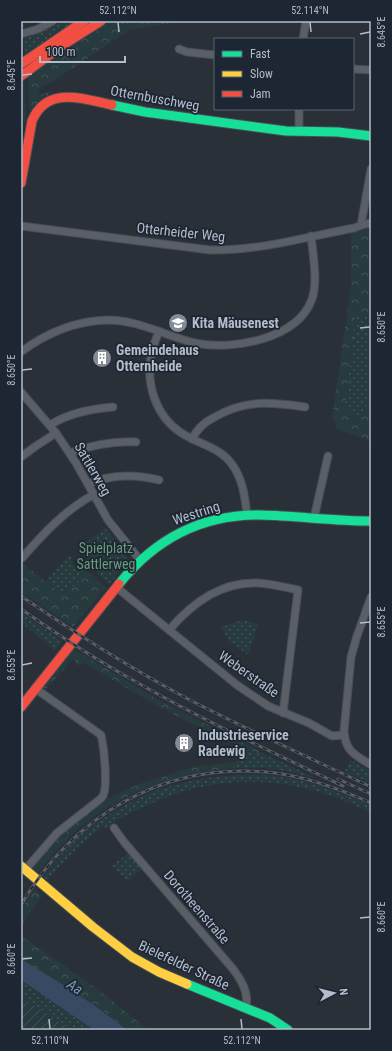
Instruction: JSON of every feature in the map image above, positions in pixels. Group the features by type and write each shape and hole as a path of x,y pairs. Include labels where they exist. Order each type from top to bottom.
{"main road":[{"path":"24,69 84,21"},
{"path":"24,69 101,21"},
{"name":"Otternbuschweg","path":"21,183 26,164 32,120 44,104 56,98 72,97 168,115 286,131 338,132 371,136"},
{"name":"Westring","path":"21,707 116,587 140,560 167,539 186,529 220,518 247,515 371,521"},
{"name":"Westring","path":"347,521 371,526"},
{"name":"Bielefelder Straße","path":"23,868 93,927 132,957 159,972 270,1018 288,1030"}],"street":[{"path":"21,34 38,29 53,21"},
{"path":"303,38 306,21"},
{"path":"180,49 187,52 214,55"},
{"path":"354,69 371,70"},
{"path":"299,110 299,132"},
{"path":"361,224 371,169"},
{"name":"Otterheider Weg","path":"21,226 210,250 244,248 354,228 361,224 371,223"},
{"path":"21,352 55,331 94,321 108,320 129,322 197,343 227,345 248,343 276,333 291,326 304,314 313,299 315,282 311,236"},
{"path":"159,331 149,366 150,384 161,412 180,432 219,452 232,464 242,485 247,515"},
{"name":"Sattlerweg","path":"21,392 50,425 70,453 108,520 140,560"},
{"path":"192,439 195,432 203,424 236,407 264,402 305,407"},
{"path":"50,425 59,419 79,412 113,407"},
{"path":"21,457 56,434"},
{"path":"70,453 103,443 136,442"},
{"path":"314,518 328,456"},
{"path":"88,484 96,480 119,476 146,477 159,480"},
{"path":"22,558 45,532 64,514 94,495"},
{"path":"169,630 191,607 210,594 227,587 256,583 298,590 283,713"},
{"name":"Weberstraße","path":"116,587 237,685 268,706 309,723 332,736 344,735"},
{"path":"371,597 357,636 352,657 344,735 349,748 354,755 371,765"},
{"path":"23,868 57,833 103,797 104,790 104,762 101,735 36,689"},
{"name":"Dorotheenstraße","path":"114,828 124,842 233,969 245,989 248,999 246,1008"}],"green space":[{"path":"60,21 75,21 25,56 23,40 27,36 39,33"},
{"path":"112,21 178,21 130,30 49,84 39,88 40,95 51,91 53,94 41,99 32,110 29,110 28,77 47,62"},
{"path":"24,80 26,122 21,122 21,82"},
{"path":"371,226 371,314 356,315 345,404 357,415 363,414 371,393 371,443 365,439 339,430 332,418 351,286 351,233 364,230 365,227"},
{"path":"371,314 371,413 357,415 345,404 356,315"},
{"name":"Spielplatz Sattlerweg","path":"105,528 126,555 126,561 109,585 87,562 86,552 82,549 77,549"},
{"path":"70,554 74,565 79,567 82,566 88,571 76,585 66,592 58,591 46,581"},
{"path":"21,562 58,591 67,592 76,585 88,571 107,589 102,592 73,627 21,592"},
{"path":"21,612 62,641 55,651 21,622"},
{"path":"243,620 258,624 248,655 229,641 221,627"},
{"path":"74,649 157,699 275,759 201,729 84,663 77,666 74,658 39,697 36,695"},
{"path":"247,750 275,759 314,777 311,778 286,771 264,768 235,768 236,762"},
{"path":"350,760 371,771 371,784 345,771"},
{"path":"236,762 235,768 213,770 169,780 126,798 88,821 62,845 38,873 31,867 57,837 107,799 139,784 196,766"},
{"path":"268,775 308,782 333,790 371,806 371,813 316,791 288,785 260,782 232,782 204,786 176,794 148,805 121,818 106,829 103,826 79,846 47,880 43,876 69,846 85,831 138,798 169,786 185,782 219,776"},
{"path":"128,853 142,869 128,881 112,866"},
{"path":"34,888 42,896 21,926 21,911"},
{"path":"21,936 98,989 148,1030 127,1030 109,1015 21,959"},
{"path":"21,980 94,1030 72,1030 26,1000 21,995"},
{"path":"21,995 26,1000 72,1030 21,1030"}],"water":[{"path":"21,959 88,1001 127,1030 94,1030 21,980"}],"waterway":[{"path":"21,22 23,26"}],"railway":[{"path":"21,596 103,650 188,699 371,787"},
{"path":"21,609 89,654 157,694 236,735 343,786"},
{"path":"21,905 42,873 67,845 94,821 124,802 156,787 191,776 228,771 266,772 293,776 320,783 371,803"},
{"path":"338,779 371,794"}],"traffic: fast":[{"path":"112,105 145,112 286,131 338,132 371,136"},
{"path":"119,584 133,568 164,542 181,532 219,519 261,515 371,521"},
{"path":"187,984 270,1018 288,1030"}],"traffic: slow":[{"path":"21,866 93,927 132,957 159,972 187,984"}],"traffic: jam":[{"path":"21,64 84,21"},
{"path":"21,76 63,45 101,21"},
{"path":"21,183 32,121 39,110 47,102 67,97 112,105"},
{"path":"21,707 119,584"}],"place":[{"name":"Kita Mäusenest","path":"178,323"},
{"name":"Gemeindehaus Otternheide","path":"102,358"},
{"name":"Industrieservice Radewig","path":"184,743"}],"water label":[{"name":"Aa","path":"75,987"}]}
